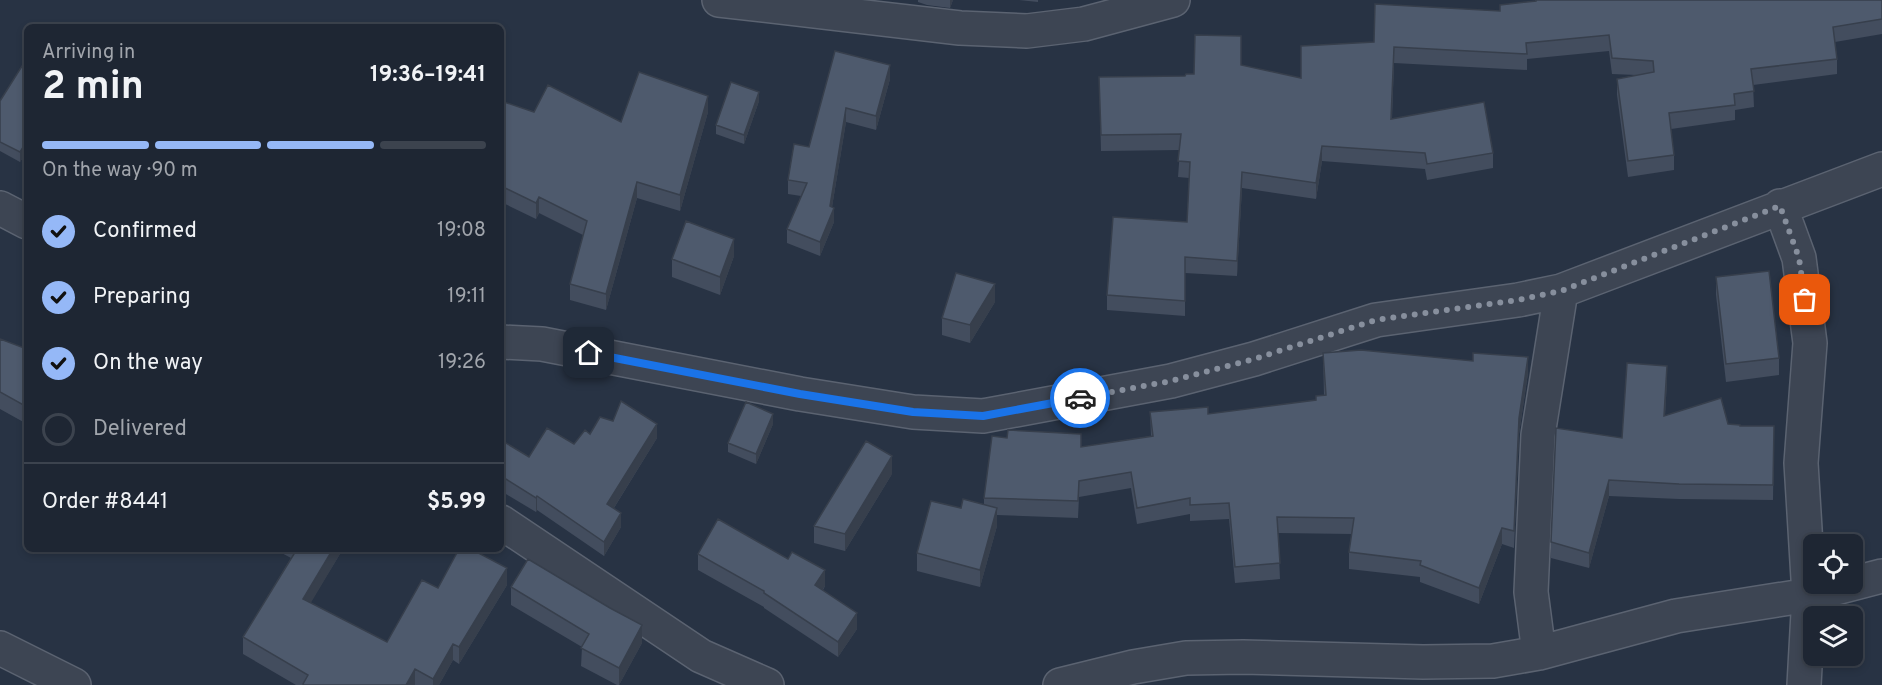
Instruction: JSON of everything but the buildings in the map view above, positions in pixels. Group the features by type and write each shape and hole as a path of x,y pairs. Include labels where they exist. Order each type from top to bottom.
{"street":[{"path":"719,0 960,28 1027,31 1084,24 1173,0"},
{"path":"504,342 542,344 811,396 913,412 983,416 1171,381 1254,359 1376,320 1518,300 1561,291 1882,169"},
{"path":"1780,206 1799,258 1810,343 1801,463 1809,595 1804,685"},
{"path":"0,208 24,220"},
{"path":"1539,653 1531,592 1538,435 1561,291"},
{"path":"504,524 700,656 767,685"},
{"path":"1060,685 1133,667 1186,658 1493,661 1539,653 1676,616 1809,595 1882,576"},
{"path":"0,648 75,685"}],"way so far":[{"path":"1080,398 1171,381 1254,359 1376,320 1518,300 1561,291 1780,206 1799,258 1805,300"}],"route":[{"path":"589,353 800,394 913,412 983,416 1080,398"}]}
